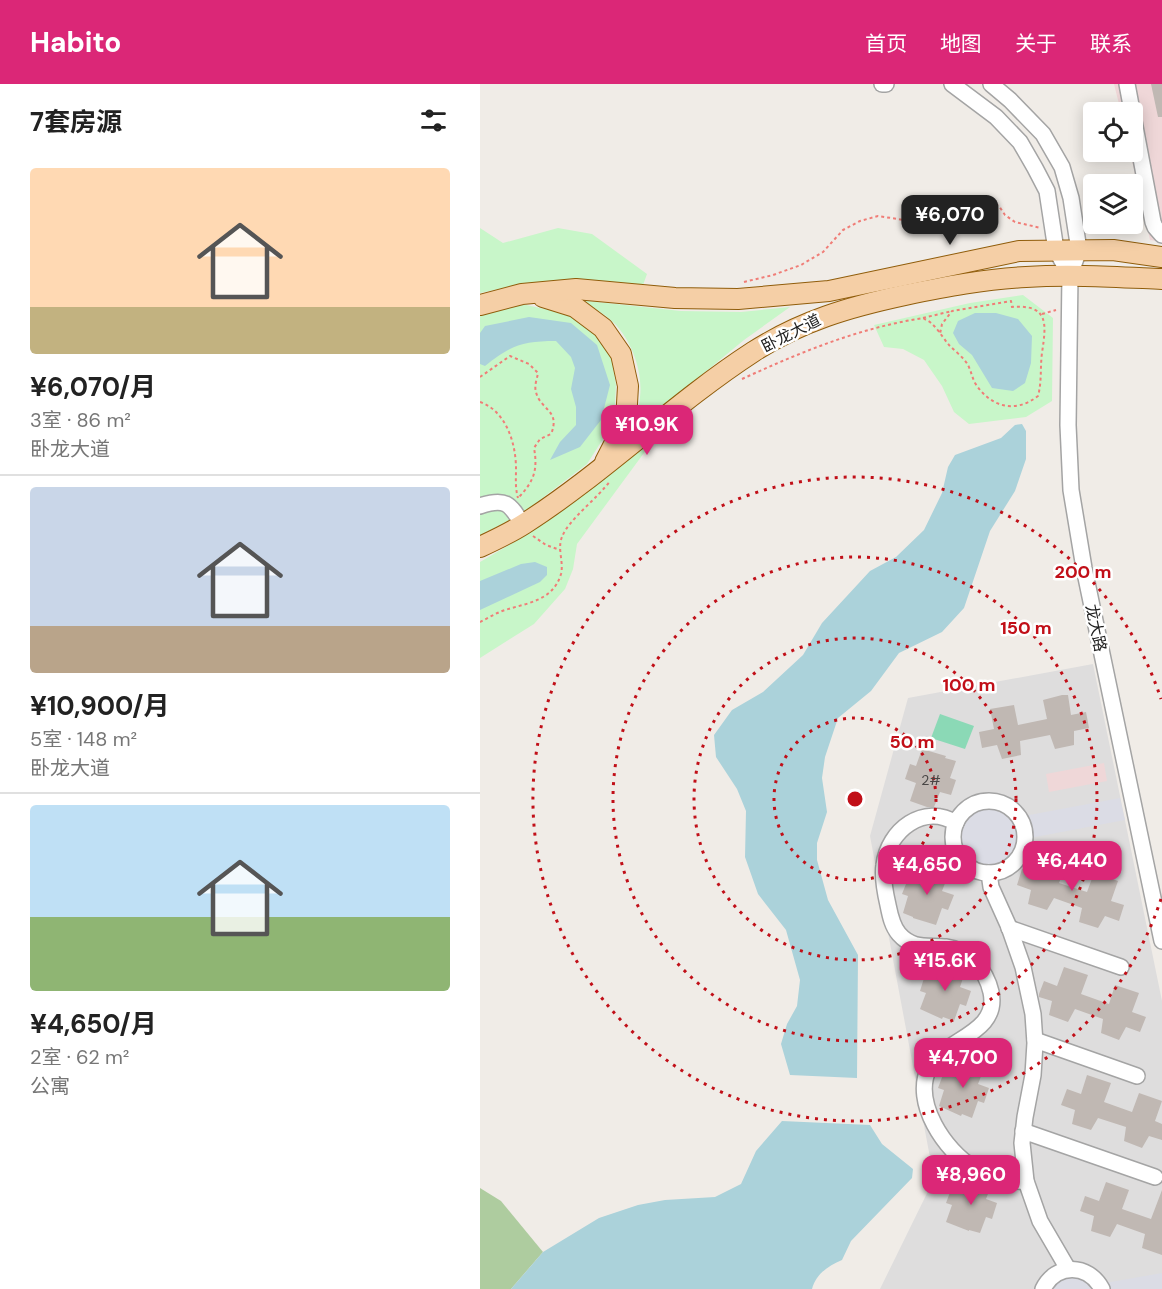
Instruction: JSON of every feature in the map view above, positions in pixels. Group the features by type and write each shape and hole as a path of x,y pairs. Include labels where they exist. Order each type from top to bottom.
{"main road":[{"name":"卧龙大道","path":"480,305 522,294 576,289 675,298 749,298 829,291 1019,251 1113,250 1162,257"},
{"name":"卧龙大道","path":"480,548 523,525 609,471 708,384 755,351 823,316 863,304 930,290 1024,277 1070,275 1162,279"},
{"path":"522,294 551,298 575,307 603,328 621,354 628,386 626,421 609,471"}],"street":[{"path":"952,84 996,117 1020,142 1047,191 1056,250 1070,275"},
{"path":"991,84 1043,134 1062,167 1071,198 1079,250 1070,275"},
{"path":"1128,84 1153,222 1162,235"},
{"name":"龙大路","path":"1070,275 1068,425 1071,490 1084,568 1162,941"},
{"path":"480,506 490,502 504,502 512,508 523,525"},
{"path":"986,801 1001,803 1014,811 1024,830 1025,838 1022,852 1012,864 989,873 970,868 959,858 954,844 956,823 966,810 986,801"},
{"path":"956,823 935,816 913,820 892,840 884,864 890,915 899,934 911,944 944,946 966,954 979,966 991,992 988,1017 980,1027 949,1047 930,1065 924,1087 924,1100 931,1117 949,1145 961,1158 992,1176 1026,1182"},
{"path":"989,873 991,887 1028,981 1035,1040 1033,1075 1023,1131 1026,1182 1040,1221 1068,1269"},
{"path":"1009,928 1121,967"},
{"path":"1035,1040 1137,1076"},
{"path":"1023,1131 1155,1177"},
{"path":"1043,1289 1050,1278 1068,1269 1089,1273 1102,1289"}],"path":[{"path":"734,285 801,265 823,252 843,230 860,221 878,216 916,222 954,204 978,200 999,206 1005,216 1015,222 1045,229"},
{"path":"738,381 808,349 860,331 952,311 1011,301 1012,307 1025,306 1042,314 1046,324 1042,355 1042,382 1038,396 1020,405 1009,407 996,404 983,394 974,381 968,364 930,322 923,318"},
{"path":"940,334 942,324 952,311"},
{"path":"480,377 510,356 529,364 538,373 535,389 539,401 551,411 554,427 551,434 540,439 534,448 537,463 530,485 518,499 515,485 516,456 512,441 502,416 490,406 480,402"},
{"path":"480,622 503,610 534,602 555,588 561,574 562,537 568,526 603,491 609,471"},
{"path":"523,525 536,539 560,550"}],"shaded area":[{"path":"1114,84 1162,84 1162,242 1150,240 1143,209 1143,174 1135,174 1132,162 1143,162 1143,102 1118,102"},
{"path":"1093,664 1162,1001 1162,1289 880,1289 934,1179 870,836 908,698"},
{"path":"1104,763 1107,781 1049,792 1046,774"},
{"path":"1120,798 1125,820 1030,838 1024,816"},
{"path":"983,805 995,805 1012,814 1019,825 1021,837 1019,849 1012,860 995,869 983,869 971,864 962,855 957,843 957,831 962,819 971,810"},
{"path":"1072,1272 1098,1289 1047,1289"},
{"path":"1162,1273 1162,1289 1107,1289 1105,1283"}],"green space":[{"path":"480,228 503,243 558,228 592,234 647,274 643,285 587,280 517,285 480,293"},
{"path":"1023,295 1053,318 1052,401 1026,417 969,424 954,412 942,386 924,360 903,349 884,347 874,325 970,303"},
{"path":"578,300 681,311 741,312 790,307 744,340 635,430 640,377 635,357 626,339 610,319"},
{"path":"522,304 567,314 593,333 611,355 616,385 614,422 587,464 520,515 480,535 480,314"},
{"path":"652,442 577,544 573,569 565,589 534,624 480,658 480,562 526,535"},
{"path":"940,714 974,726 965,749 931,738"},
{"path":"480,1188 501,1201 543,1252 511,1289 480,1289"}],"water":[{"path":"975,313 996,313 1018,319 1032,336 1031,363 1025,383 1013,391 992,388 972,355 959,344 953,333 958,321"},
{"path":"529,317 571,323 597,345 610,385 601,420 580,447 550,460 560,442 576,425 576,407 571,389 575,368 571,357 556,341 535,342 510,349 485,366 480,364 480,333 485,326"},
{"path":"1022,424 1026,431 1026,459 1015,491 990,531 964,608 942,632 899,653 871,691 838,718 825,757 822,778 827,812 817,843 817,860 828,900 858,955 857,1078 790,1075 781,1044 787,1024 797,1006 800,980 786,930 758,894 745,857 746,811 737,789 716,757 714,735 732,710 763,692 803,655 822,623 870,571 896,557 924,530 942,493 948,467 955,455 1001,438 1015,425"},
{"path":"535,562 547,567 547,575 540,582 480,610 480,581 521,564"},
{"path":"782,1121 870,1125 882,1144 913,1169 912,1178 851,1241 842,1260 827,1268 820,1275 812,1289 511,1289 543,1252 599,1218 638,1205 665,1200 715,1197 741,1184 756,1151"}],"building":[{"path":"1151,84 1162,84 1162,117 1158,117"},
{"path":"1068,695 1071,715 1086,712 1089,728 1074,731 1074,745 1055,749 1050,735 1020,741 1021,755 1002,759 997,745 982,748 979,732 994,729 990,709 1014,705 1018,725 1047,719 1043,700"},
{"path":"922,749 956,761 950,778 956,780 951,795 940,792 934,807 910,801 916,783 905,779 910,764 916,766"},
{"path":"1043,855 1066,863 1059,883 1087,892 1094,873 1118,881 1111,901 1124,905 1119,921 1105,916 1098,928 1079,922 1082,908 1054,898 1047,910 1028,904 1031,890 1017,885 1022,869 1036,874"},
{"path":"925,865 949,873 942,891 954,895 948,910 942,908 936,925 903,913 908,896 902,894 908,879 919,883"},
{"path":"942,961 966,969 960,987 971,991 966,1006 960,1004 954,1021 943,1017 942,1019 920,1009 926,993 920,991 925,975 936,979"},
{"path":"1064,967 1088,975 1081,994 1109,1004 1115,985 1139,993 1132,1012 1146,1017 1140,1032 1126,1027 1119,1040 1101,1033 1103,1019 1075,1009 1068,1022 1049,1015 1052,1001 1039,997 1039,994 1044,981 1057,986"},
{"path":"961,1058 985,1066 978,1084 989,1088 984,1103 978,1101 972,1118 962,1114 961,1116 939,1106 944,1090 938,1088 944,1072 955,1076"},
{"path":"1087,1075 1111,1083 1104,1102 1132,1112 1139,1093 1162,1101 1155,1121 1162,1124 1162,1140 1149,1136 1142,1148 1124,1141 1126,1127 1098,1118 1091,1130 1072,1124 1075,1110 1061,1105 1067,1089 1081,1094"},
{"path":"968,1176 991,1186 986,1199 997,1203 992,1219 986,1217 980,1233 946,1222 952,1205 946,1203 952,1187 963,1191"},
{"path":"1106,1182 1129,1190 1122,1209 1151,1219 1162,1190 1162,1255 1142,1248 1145,1234 1117,1224 1110,1237 1091,1231 1094,1216 1080,1211 1085,1196 1099,1201"}]}
